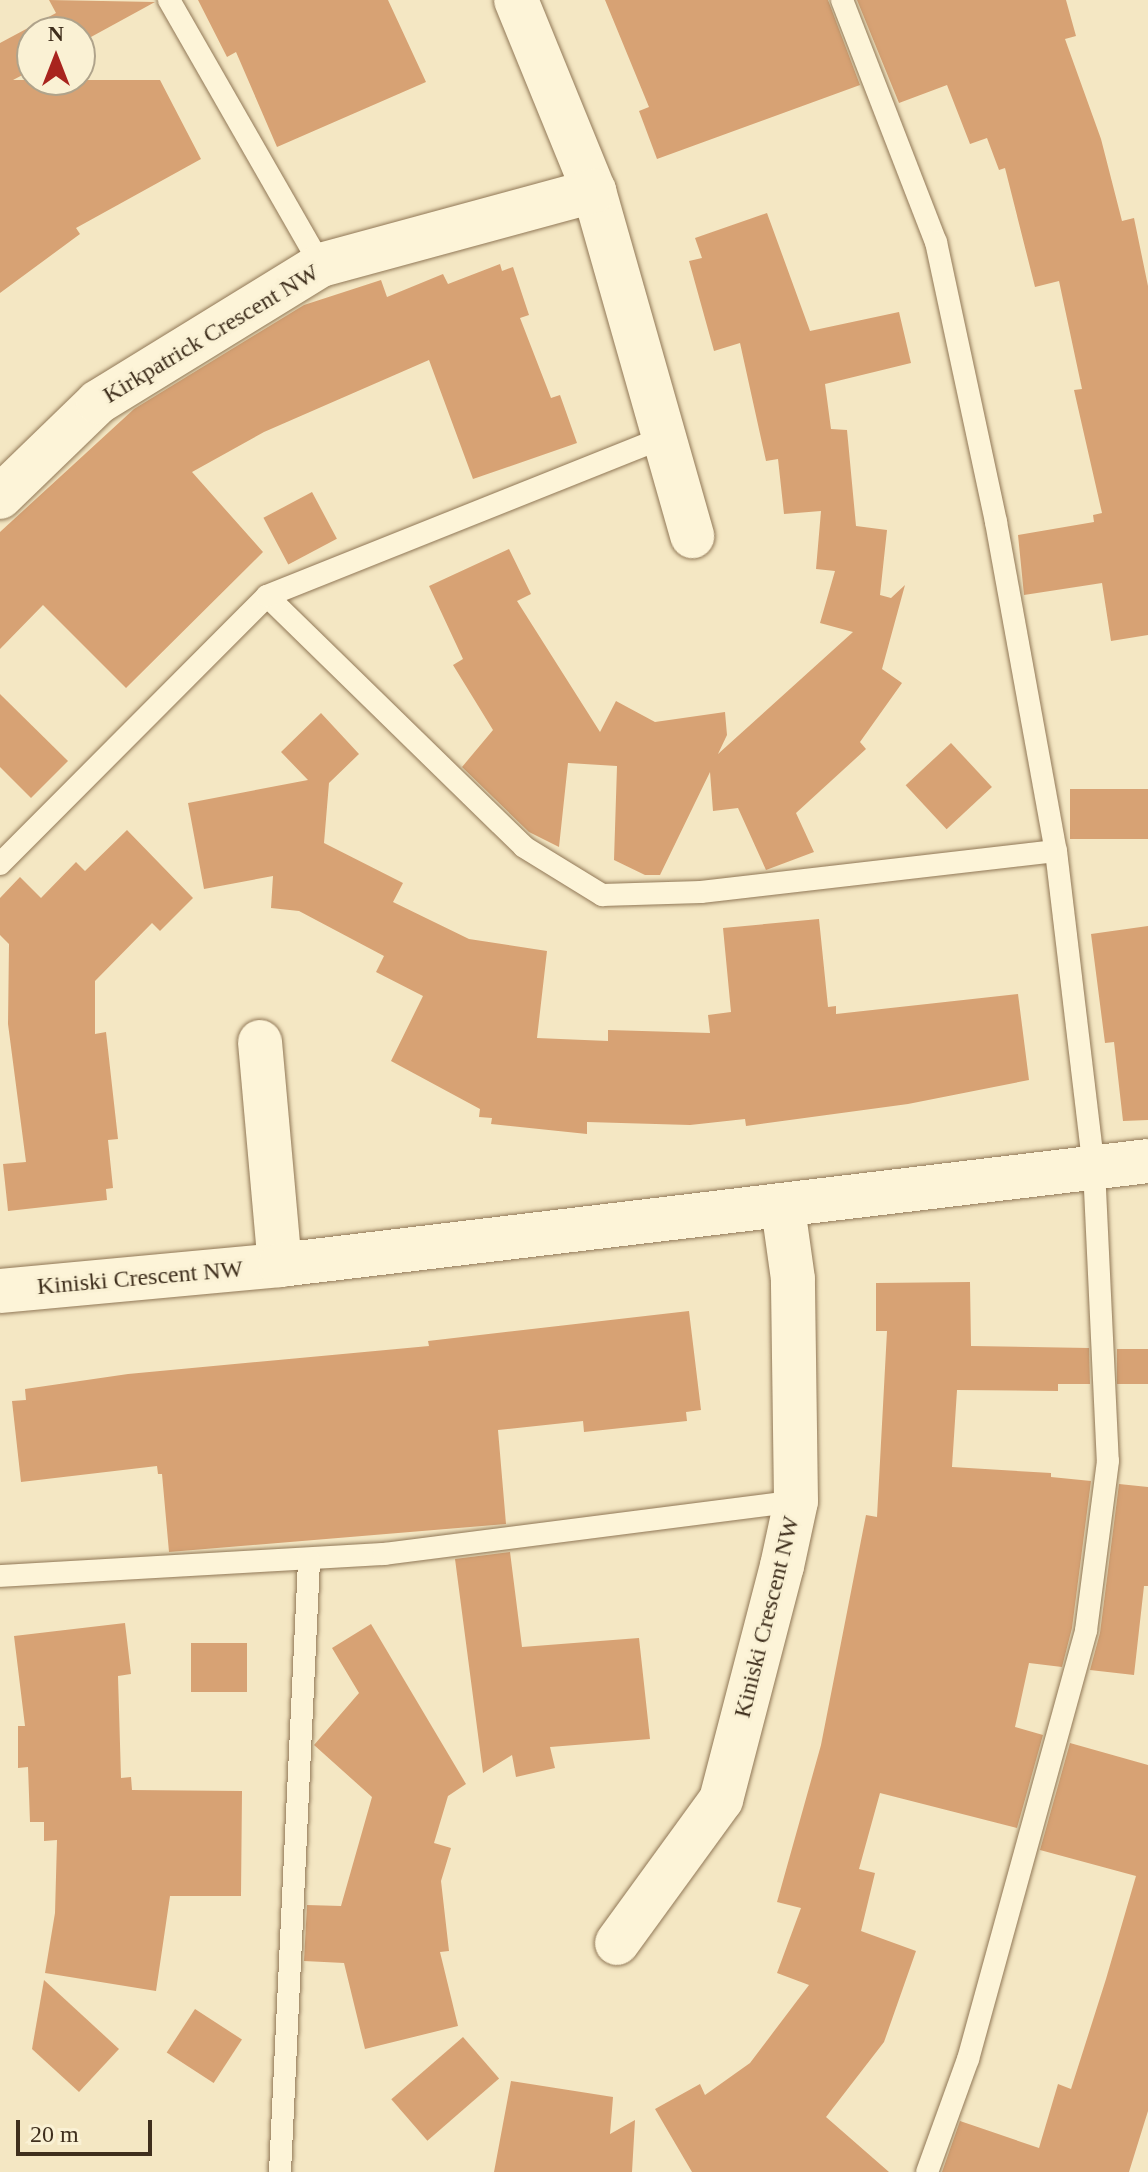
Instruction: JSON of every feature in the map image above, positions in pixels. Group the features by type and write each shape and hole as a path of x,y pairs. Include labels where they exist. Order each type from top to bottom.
{"street":[{"path":"516,0 594,191 692,536"},
{"name":"Kirkpatrick Crescent NW","path":"0,497 98,402 321,265 594,191"},
{"path":"260,1042 280,1265"},
{"name":"Kiniski Crescent NW","path":"0,1291 280,1265 783,1208 1148,1161"},
{"name":"Kiniski Crescent NW","path":"617,1943 721,1800 796,1501 793,1279 783,1208"}],"lane":[{"path":"169,0 321,265"},
{"path":"842,0 936,242 996,522 1056,851 1094,1168 1108,1461 1086,1631 968,2059 927,2172"},
{"path":"0,864 267,596 664,437"},
{"path":"267,596 524,847 602,895 701,892 1056,851"},
{"path":"0,1576 309,1561 796,1501"},
{"path":"280,2172 309,1561"}],"building":[{"path":"49,0 155,2 96,34 96,16 50,16 56,13"},
{"path":"198,0 388,0 426,82 277,147 236,52 227,57"},
{"path":"605,0 828,0 860,85 657,159 639,111 649,107"},
{"path":"857,0 1066,0 1076,36 1065,39 1101,139 1122,221 1134,218 1148,286 1148,635 1111,641 1102,583 1024,595 1018,535 1094,522 1093,515 1102,513 1074,390 1082,389 1059,281 1035,287 1005,168 999,170 987,138 970,144 947,85 899,103"},
{"path":"16,34 16,78 13,80 16,80 16,96 96,96 96,80 160,80 201,159 76,228 80,234 0,293 0,43"},
{"path":"767,213 810,331 899,312 911,363 825,384 831,429 847,430 856,526 887,530 880,595 891,598 905,585 882,669 902,683 860,742 866,749 796,813 814,852 766,870 738,808 713,811 710,772 660,875 645,875 614,860 617,766 568,763 559,847 529,832 462,767 493,730 453,665 463,659 429,586 509,549 531,594 517,601 600,732 616,701 655,722 725,712 727,735 718,754 853,632 820,623 835,571 816,569 821,511 784,514 778,459 766,461 740,343 714,351 689,261 702,258 695,238"},
{"path":"500,264 502,271 513,267 529,315 520,318 551,398 560,395 577,443 473,479 429,360 264,432 192,472 263,552 126,688 43,605 0,649 0,532 134,409 304,305 381,280 387,297 443,274 448,284"},
{"path":"312,492 337,539 288,565 263,518"},
{"path":"0,694 68,761 31,798 0,767"},
{"path":"321,713 359,754 329,783 324,843 403,883 393,902 469,939 547,951 537,1038 608,1041 608,1030 710,1033 708,1015 731,1012 723,928 819,919 828,1007 836,1006 836,1014 1018,994 1029,1080 908,1104 746,1126 745,1119 690,1125 587,1122 587,1134 491,1124 492,1118 479,1117 480,1109 391,1061 423,996 376,972 384,956 299,911 271,908 273,876 204,889 188,803 308,780 281,752"},
{"path":"951,743 992,787 947,829 906,785"},
{"path":"1070,789 1148,789 1148,839 1070,839"},
{"path":"127,830 193,898 160,931 152,923 95,981 95,1034 106,1032 118,1139 108,1140 113,1188 106,1189 107,1200 8,1211 3,1164 26,1162 8,1024 9,944 0,935 0,898 20,877 41,898 76,862 85,871"},
{"path":"1148,926 1148,1120 1123,1121 1114,1042 1105,1043 1091,934"},
{"path":"970,1282 971,1346 1089,1348 1090,1384 1058,1384 1058,1391 957,1390 952,1467 1051,1473 1051,1477 1091,1481 1072,1628 1062,1667 1029,1663 1015,1727 1043,1735 1017,1828 880,1793 859,1869 875,1873 861,1931 916,1951 884,2042 826,2117 889,2172 692,2172 655,2109 700,2084 705,2095 750,2063 809,1985 777,1973 801,1908 777,1902 821,1745 866,1515 877,1517 887,1331 876,1331 876,1283"},
{"path":"689,1311 701,1410 686,1412 687,1421 584,1432 583,1421 498,1430 506,1524 169,1552 162,1474 158,1474 157,1466 21,1482 12,1401 26,1400 25,1389 128,1374 429,1346 428,1341"},
{"path":"1117,1349 1148,1349 1148,1384 1117,1384"},
{"path":"1119,1484 1148,1487 1148,1586 1144,1586 1134,1675 1090,1670 1100,1633"},
{"path":"510,1552 522,1647 639,1638 650,1739 550,1747 555,1768 516,1777 512,1755 483,1773 455,1559"},
{"path":"125,1623 131,1674 118,1676 121,1778 131,1777 132,1790 242,1791 241,1896 170,1896 156,1991 45,1973 55,1913 57,1840 44,1841 44,1822 30,1822 28,1767 18,1768 18,1726 25,1726 14,1636"},
{"path":"371,1624 466,1784 448,1796 434,1843 451,1848 441,1881 449,1951 440,1952 458,2026 365,2049 344,1963 304,1961 307,1905 341,1906 372,1797 314,1745 359,1693 332,1648"},
{"path":"191,1643 247,1643 247,1692 191,1692"},
{"path":"1070,1743 1148,1765 1148,2111 1129,2172 942,2172 960,2121 1039,2148 1058,2084 1071,2089 1106,1979 1136,1876 1040,1850"},
{"path":"44,1980 119,2049 79,2092 32,2049"},
{"path":"195,2009 242,2039 214,2083 167,2053"},
{"path":"463,2037 499,2079 427,2141 391,2099"},
{"path":"511,2081 613,2097 610,2134 635,2120 632,2172 494,2172"}]}
